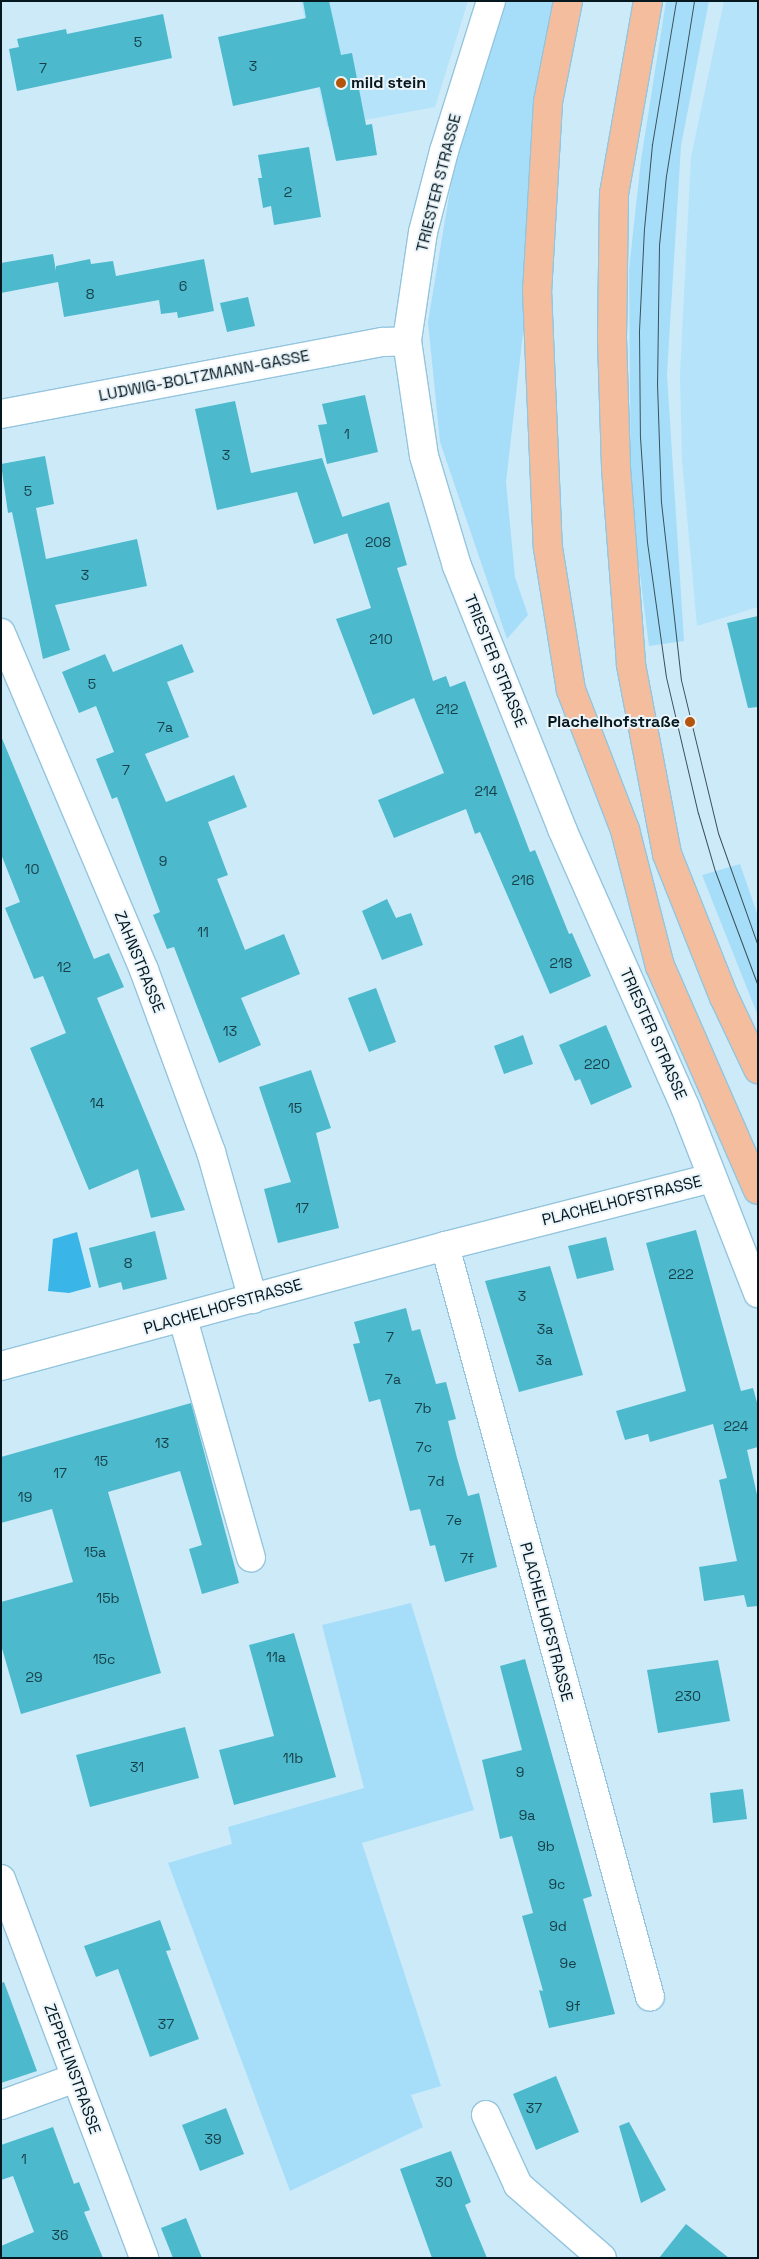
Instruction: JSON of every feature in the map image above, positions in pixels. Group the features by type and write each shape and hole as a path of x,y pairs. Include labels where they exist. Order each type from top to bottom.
{"main road":[{"name":"TRIESTER STRASSE","path":"568,1 548,102 537,290 548,548 567,667 571,690 625,830 660,966 758,1190"},
{"path":"648,1 614,194 612,339 616,468 631,665 667,854 724,997 758,1069"}],"street":[{"name":"TRIESTER STRASSE","path":"492,1 444,151 424,232 407,341 424,456 457,566 562,829 686,1107 711,1178 758,1293"},
{"name":"LUDWIG-BOLTZMANN-GASSE","path":"1,414 383,342 407,341"},
{"name":"ZAHNSTRASSE","path":"1,633 144,970 211,1152 253,1299"},
{"name":"PLACHELHOFSTRASSE","path":"1,1366 183,1319 445,1246 711,1178"},
{"name":"PLACHELHOFSTRASSE","path":"445,1246 650,1997"},
{"path":"183,1319 251,1557"},
{"name":"ZEPPELINSTRASSE","path":"1,1879 144,2258"},
{"path":"1,2105 75,2078"},
{"path":"486,2115 518,2185 602,2258"}],"shaded area":[{"path":"301,1 468,1 435,107 327,127"},
{"path":"506,1 561,1 506,482 515,577 528,615 507,639 440,442 428,322 453,172 499,14"},
{"path":"666,1 709,1 681,146 667,374 684,641 649,646 631,503 629,269 641,160"},
{"path":"724,1 758,1 758,607 697,626 682,460 680,375 691,157"},
{"path":"740,864 758,916 758,1016 702,875"},
{"path":"411,1603 474,1810 362,1843 441,2086 411,2095 423,2127 290,2191 168,1863 232,1844 228,1827 364,1788 322,1625"}],"water":[{"path":"77,1232 91,1287 69,1293 48,1291 53,1239"}],"building":[{"path":"303,1 329,1 341,55 352,53 366,125 372,124 377,155 336,161 320,87 233,106 218,37 306,18"},
{"path":"163,14 172,58 17,91 9,49 19,47 17,39 66,29 67,34"},
{"path":"309,147 321,217 274,225 271,206 263,208 258,178 262,178 258,155"},
{"path":"53,254 56,271 56,266 90,259 91,264 113,261 116,276 204,259 214,311 178,318 177,312 161,314 159,300 64,317 58,282 1,293 1,263"},
{"path":"248,297 255,326 227,332 220,303"},
{"path":"365,395 378,452 327,464 318,425 327,424 322,404"},
{"path":"235,401 251,473 322,458 348,533 314,544 297,492 217,510 195,409"},
{"path":"45,456 54,504 36,508 46,559 137,539 147,586 55,605 70,650 43,659 12,512 8,513 1,464"},
{"path":"389,502 407,565 397,568 433,681 446,676 450,687 465,681 530,852 535,850 569,934 572,933 591,976 550,994 480,832 475,834 466,809 394,838 378,800 444,773 414,698 373,715 336,619 371,608 342,517"},
{"path":"758,616 758,707 748,708 727,623"},
{"path":"182,644 194,672 167,682 189,737 145,754 166,802 234,775 247,807 208,822 228,875 217,879 245,950 284,934 300,974 241,998 261,1045 219,1063 174,947 167,949 153,915 160,912 117,797 112,799 96,759 114,752 96,706 79,713 62,672 105,654 113,672"},
{"path":"1,736 94,959 109,953 124,987 97,998 185,1210 151,1218 138,1169 89,1190 30,1048 66,1033 43,976 34,979 5,908 20,902 1,854"},
{"path":"387,899 396,918 411,913 423,945 382,960 362,911"},
{"path":"376,988 396,1042 369,1052 348,998"},
{"path":"606,1025 632,1087 591,1105 580,1079 575,1081 559,1045"},
{"path":"523,1035 533,1064 504,1074 494,1046"},
{"path":"311,1070 331,1128 316,1133 339,1228 278,1243 264,1189 291,1182 259,1087"},
{"path":"696,1230 741,1391 753,1388 758,1406 758,1447 747,1450 758,1499 758,1606 747,1607 744,1595 704,1601 699,1567 737,1561 719,1480 727,1478 713,1424 650,1442 648,1434 625,1440 616,1411 686,1391 646,1243"},
{"path":"155,1231 167,1279 123,1290 121,1282 99,1288 89,1248"},
{"path":"606,1237 614,1270 577,1279 568,1246"},
{"path":"550,1266 583,1375 519,1392 485,1281"},
{"path":"406,1308 412,1331 420,1329 436,1384 446,1382 456,1419 448,1421 457,1458 468,1496 479,1493 497,1567 445,1582 435,1545 430,1546 420,1509 410,1511 380,1399 369,1402 353,1344 360,1343 354,1322"},
{"path":"191,1403 239,1583 202,1594 189,1549 202,1545 180,1471 108,1492 161,1673 21,1714 1,1645 1,1602 73,1582 52,1509 1,1523 1,1457"},
{"path":"294,1633 336,1777 234,1805 219,1750 274,1736 249,1645"},
{"path":"525,1659 592,1896 583,1899 615,2014 549,2028 539,1990 543,1991 522,1916 533,1913 512,1836 500,1839 482,1760 522,1750 500,1666"},
{"path":"718,1660 730,1721 658,1733 647,1670"},
{"path":"185,1727 199,1778 90,1807 76,1755"},
{"path":"743,1789 747,1819 713,1823 710,1793"},
{"path":"160,1920 171,1950 166,1951 199,2039 150,2057 118,1969 96,1977 84,1946"},
{"path":"4,1982 37,2071 1,2083 1,1983"},
{"path":"556,2076 579,2132 536,2150 513,2094"},
{"path":"226,2108 244,2154 200,2171 182,2125"},
{"path":"629,2122 666,2190 641,2203 619,2126"},
{"path":"53,2127 74,2184 79,2182 90,2210 84,2212 103,2258 1,2258 1,2246 34,2232 13,2176 1,2180 1,2145"},
{"path":"451,2151 471,2202 465,2205 487,2258 432,2258 400,2169"},
{"path":"186,2218 202,2258 173,2258 161,2228"},
{"path":"686,2224 729,2258 659,2258"}],"tram line":[{"path":"676,1 652,144 644,228 639,331 640,437 647,542 666,677 698,813 715,871 758,986"},
{"path":"694,1 666,175 659,245 657,383 661,502 681,680 718,833 758,946"}],"place":[{"name":"mild stein","path":"341,83"},
{"name":"Plachelhofstraße","path":"690,722"}]}
